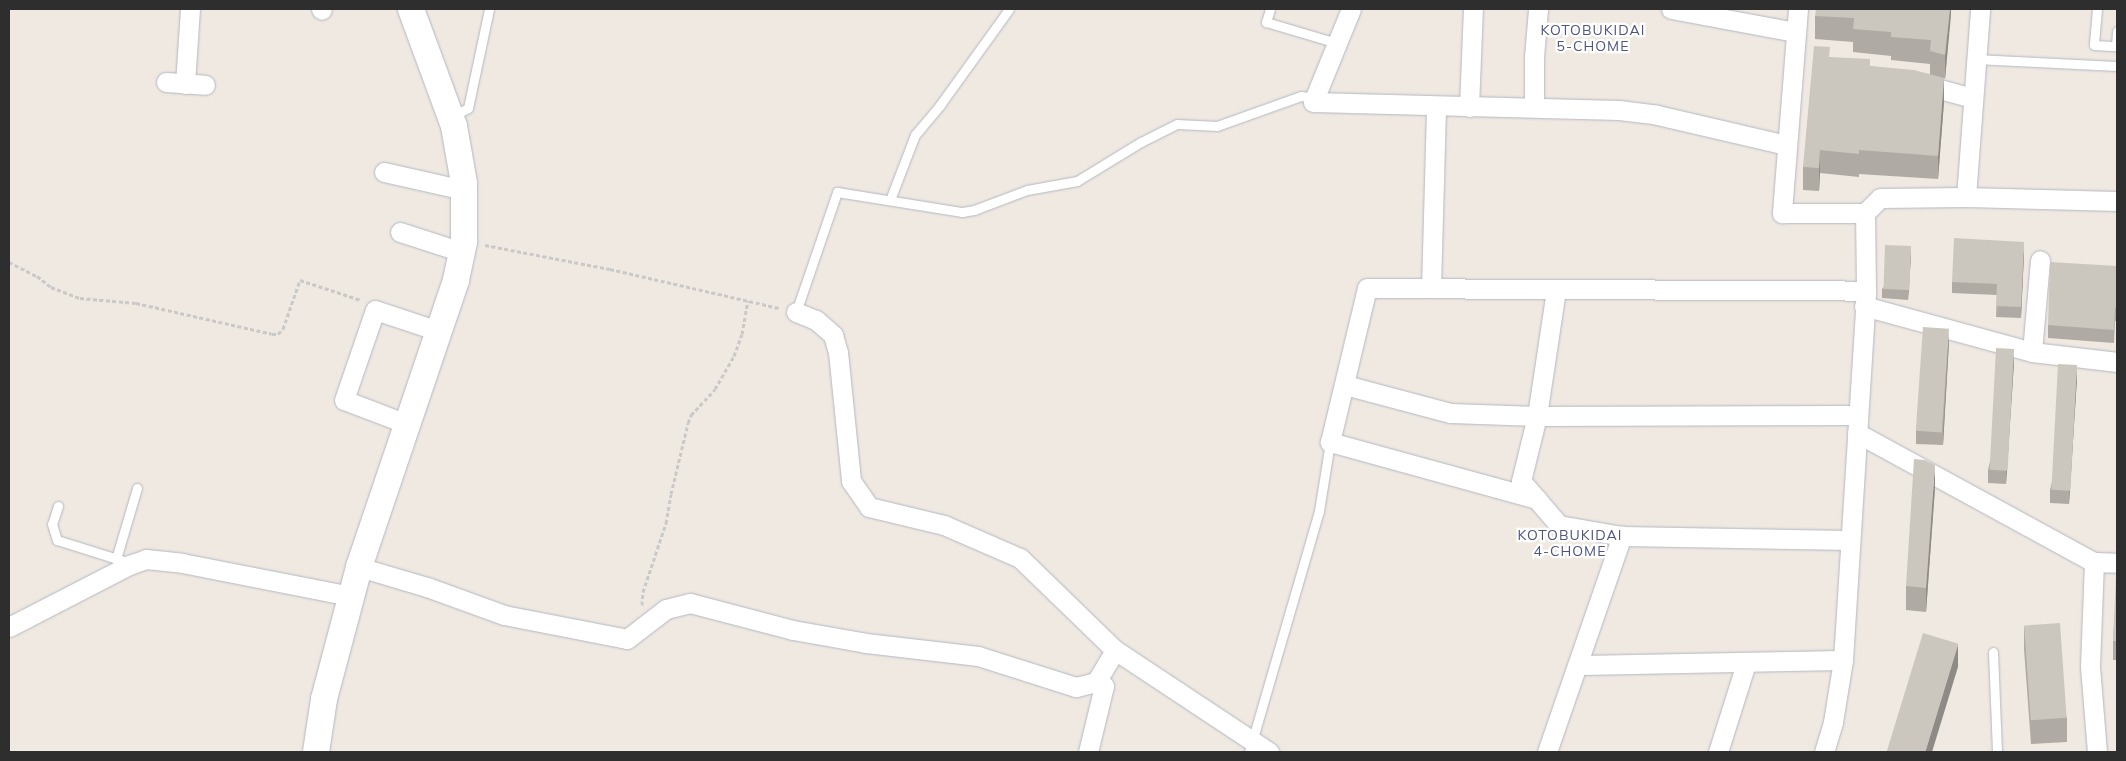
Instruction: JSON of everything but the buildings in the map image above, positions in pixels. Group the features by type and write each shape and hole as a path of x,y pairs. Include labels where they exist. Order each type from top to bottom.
{"street":[{"path":"190,9 175,83 204,85"},
{"path":"316,752 324,699 350,596 456,280 463,246 464,190 451,118 411,9"},
{"path":"1351,9 1313,102 1436,107 1534,107 1619,110 1657,115 1786,145"},
{"path":"1469,107 1473,9"},
{"path":"1534,107 1534,57 1538,9"},
{"path":"1670,9 1795,41 1813,54"},
{"path":"1798,9 1782,214 1865,213 1880,198 1966,197 2117,201"},
{"path":"1966,197 1979,9"},
{"path":"1907,80 1973,98"},
{"path":"1431,288 1436,107"},
{"path":"384,172 464,190"},
{"path":"1824,752 1833,722 1843,660 1865,298 1865,213"},
{"path":"400,232 463,246"},
{"path":"2032,352 2040,260"},
{"path":"1537,499 1330,442 1367,288 1556,290 1865,298 2032,352 2117,362"},
{"path":"1556,290 1537,416 1520,481 1559,525 1622,536 1849,540"},
{"path":"407,424 344,400 375,310 438,332"},
{"path":"796,312 816,320 833,335 838,352 851,481 869,507 944,525 1020,558 1115,650 1250,747 1269,752"},
{"path":"1345,385 1450,413 1857,424 2094,562 2117,563"},
{"path":"1547,752 1622,536"},
{"path":"9,627 124,561 146,560 182,563 350,596"},
{"path":"2094,562 2090,666 2097,752"},
{"path":"359,567 427,586 504,615 627,639 666,609 690,602 794,630 866,643 978,656 1076,687 1096,682 1104,686 1088,752"},
{"path":"1096,682 1115,650"},
{"path":"1578,665 1843,660"},
{"path":"1718,752 1746,663"}],"lane":[{"path":"451,118 468,108 489,9"},
{"path":"890,200 915,135 940,105 1009,9"},
{"path":"1270,9 1266,22 1337,43"},
{"path":"2097,9 2094,45 2116,46 2117,31"},
{"path":"1975,59 2117,66"},
{"path":"796,312 837,192 962,212 974,210 1027,190 1078,181 1141,142 1177,124 1217,126 1301,96 1315,98"},
{"path":"1250,747 1318,511 1330,442"},
{"path":"58,506 52,524 57,540 124,561 136,488"},
{"path":"1993,652 1997,752"}],"path":[{"path":"463,246 610,269 796,312"},
{"path":"9,262 37,276 51,287 80,298 136,303 272,334 278,334 282,329 300,280 368,302 375,310"},
{"path":"641,628 643,592 666,523 670,494 688,423 691,415 715,389 734,356 742,334 748,301"}],"district":[{"name":"KOTOBUKIDAI 5-CHOME","path":"1593,38"},
{"name":"KOTOBUKIDAI 4-CHOME","path":"1570,544"}]}
